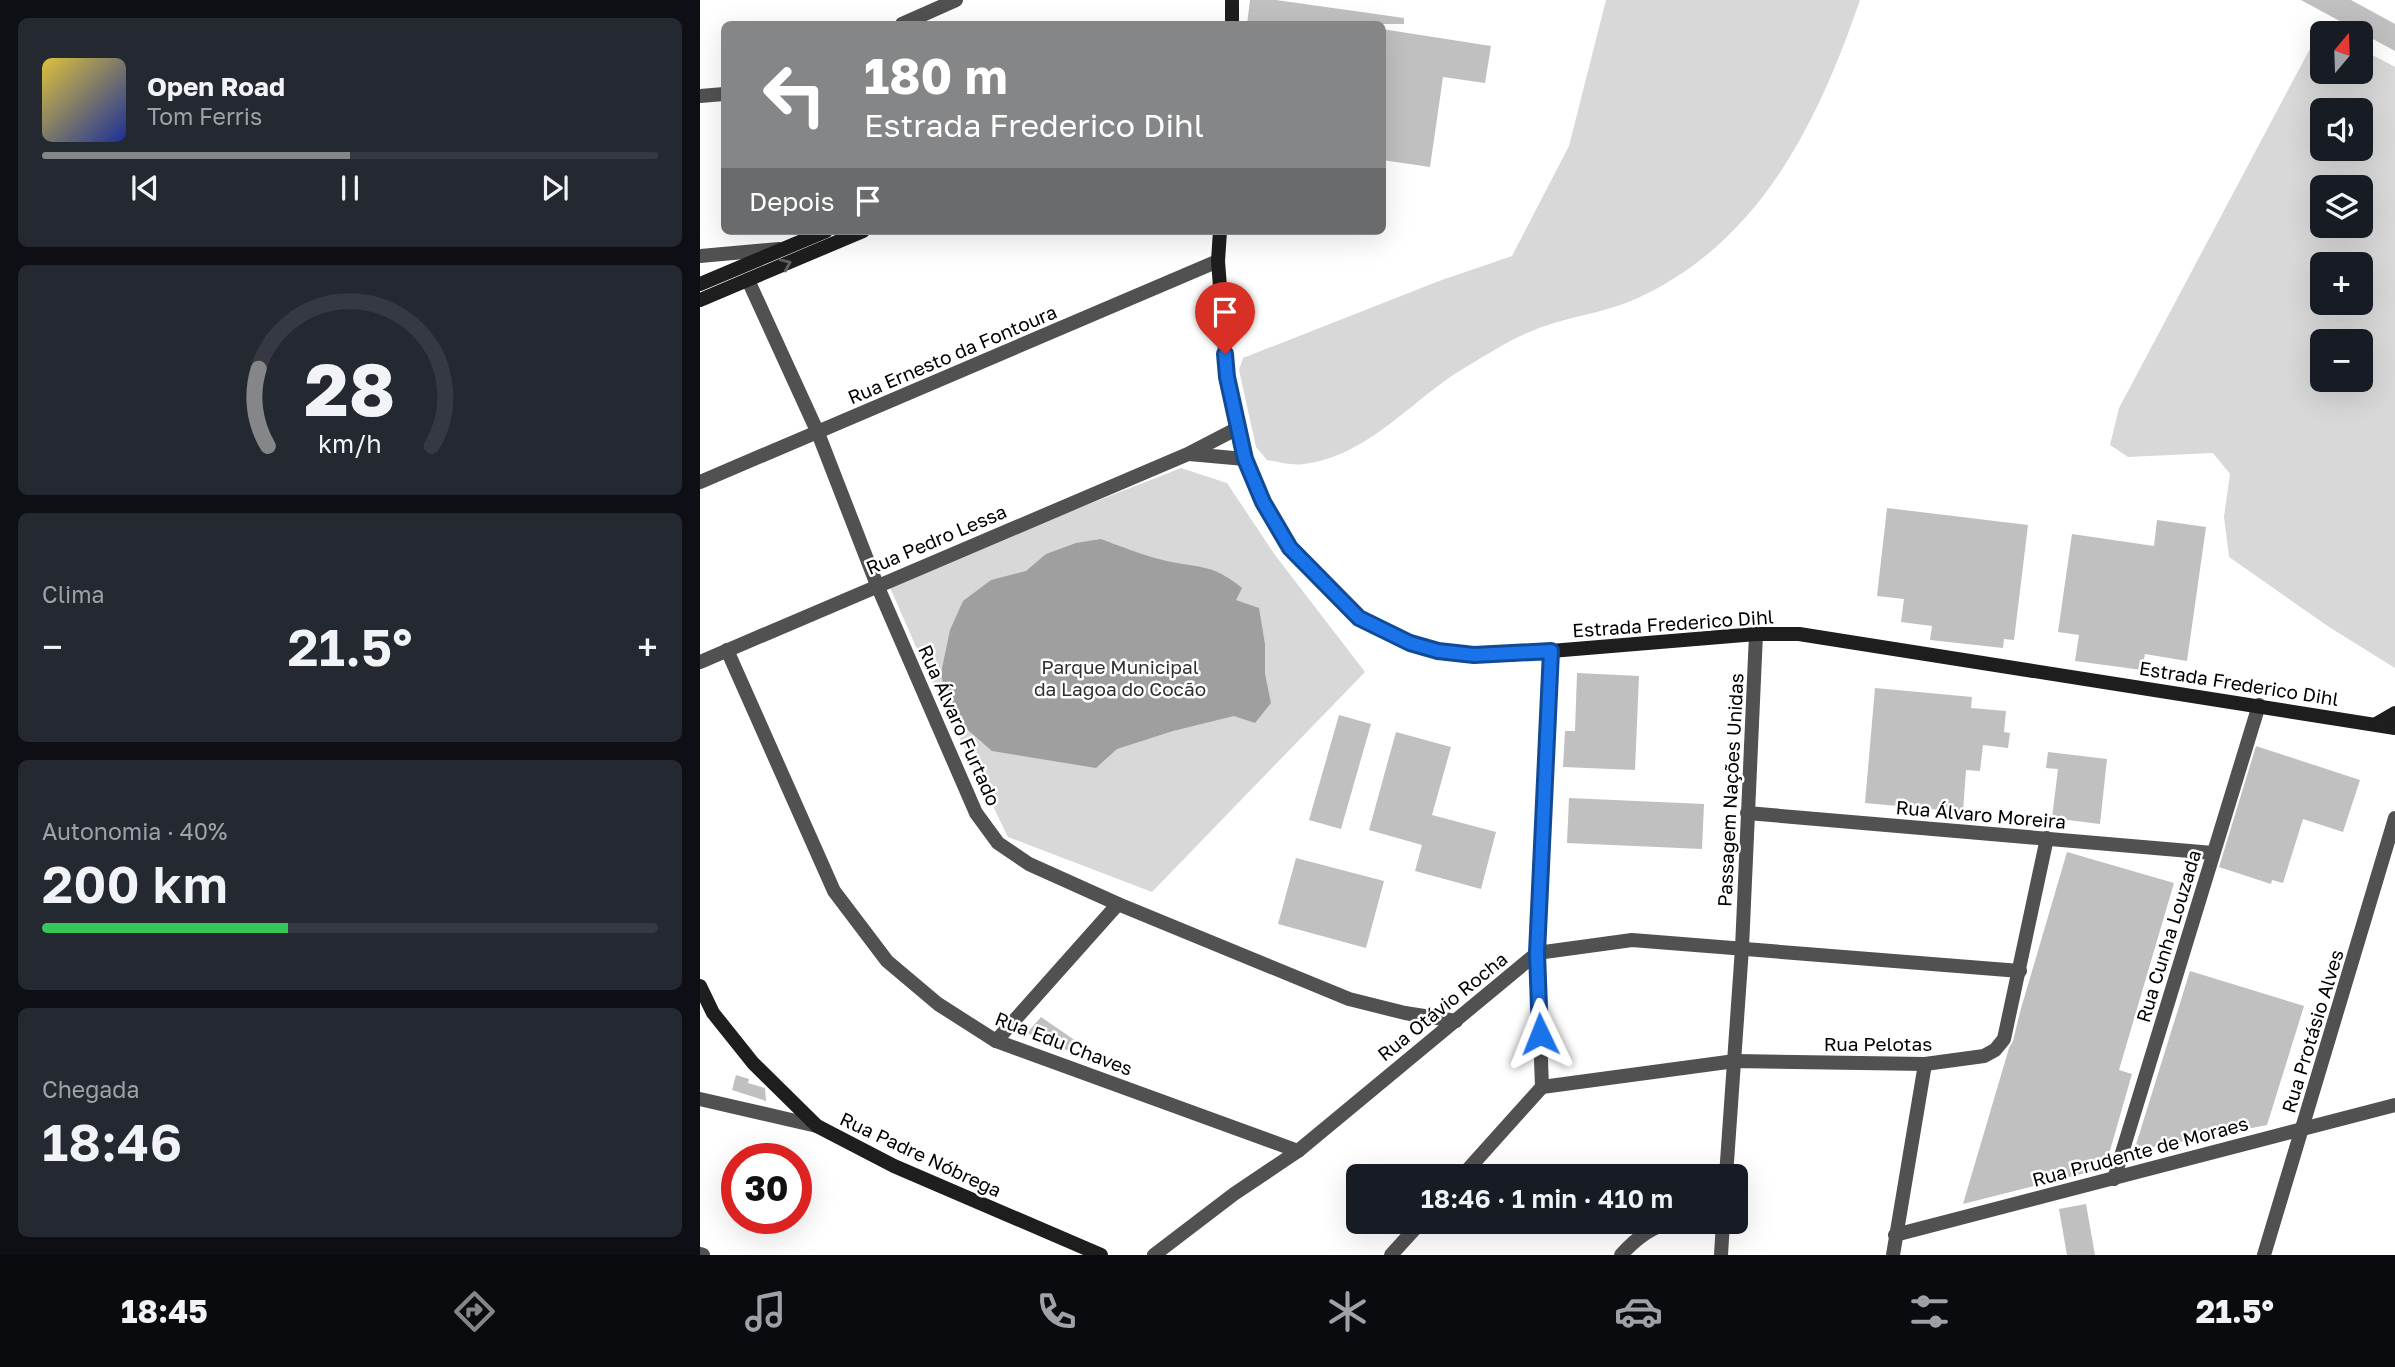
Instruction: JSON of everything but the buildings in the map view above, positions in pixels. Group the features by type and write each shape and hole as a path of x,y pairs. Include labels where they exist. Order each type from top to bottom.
{"main road":[{"path":"1232,0 1232,21"},
{"path":"700,284 816,235"},
{"path":"700,300 854,235"},
{"name":"Estrada Frederico Dihl","path":"1220,235 1218,261 1227,377 1245,459 1263,502 1290,548 1359,618 1410,643 1438,651 1474,655 1756,634 1798,634 2395,728"},
{"path":"2376,724 2395,713"},
{"name":"Rua Padre Nóbrega","path":"700,986 713,1013 753,1063 817,1126 894,1166 1101,1255"}],"street":[{"path":"909,21 956,0"},
{"path":"700,96 721,94"},
{"path":"700,256 782,249"},
{"name":"Rua Ernesto da Fontoura","path":"700,482 1218,261"},
{"name":"Rua Álvaro Furtado","path":"748,280 818,433 877,585 976,813 998,843 1029,864 1118,904 1349,999 1405,1013 1456,1021"},
{"name":"Rua Pedro Lessa","path":"700,662 1188,454 1238,428"},
{"name":"Rua Pedro Lessa","path":"1188,454 1245,459"},
{"name":"Passagem Nações Unidas","path":"1728,1164 1742,948 1756,634"},
{"name":"Rua Edu Chaves","path":"727,650 834,891 887,961 938,1004 996,1041 1298,1150"},
{"path":"1473,1164 1542,1087 1537,953 1551,651"},
{"name":"Rua Cunha Louzada","path":"2114,1179 2259,705"},
{"name":"Rua Álvaro Moreira","path":"1747,813 2213,853"},
{"name":"Rua Protásio Alves","path":"2264,1255 2395,818"},
{"name":"Rua Pelotas","path":"1542,1087 1735,1061 1925,1064 1984,1056 1995,1050 2004,1039 2047,838"},
{"path":"996,1041 1118,904"},
{"name":"Rua Otávio Rocha","path":"1154,1255 1234,1194 1298,1150 1537,953 1632,940 2020,971"},
{"path":"1893,1255 1925,1064"},
{"path":"700,1099 817,1126"},
{"name":"Rua Prudente de Moraes","path":"1895,1235 2395,1105"},
{"path":"1391,1255 1410,1234"},
{"path":"1621,1255 1641,1234"},
{"path":"1721,1255 1722,1234"}],"green space":[{"path":"1606,0 1860,0 1825,90 1804,133 1751,211 1719,245 1681,274 1638,298 1554,323 1511,340 1446,380 1390,424 1349,450 1304,464 1267,460 1256,447 1239,370 1243,358 1439,281 1512,256 1569,146"},
{"path":"2310,49 2310,84 2373,84 2373,55 2395,67 2395,668 2329,627 2229,557 2224,517 2230,474 2213,453 2128,457 2110,445 2119,408"},
{"name":"Parque Municipal da Lagoa do Cocão","path":"1181,468 1227,483 1275,555 1365,672 1152,892 1008,837 923,663 888,583"}],"shaded area":[{"path":"1101,539 1152,557 1221,573 1242,588 1236,600 1259,608 1265,644 1265,674 1271,703 1255,723 1234,716 1173,731 1117,749 1096,768 992,751 961,724 946,697 941,673 950,630 963,601 991,580 1026,571 1046,554 1076,543"}],"route":[{"path":"1225,354 1227,377 1245,459 1263,502 1290,548 1359,618 1410,643 1438,651 1474,655 1551,651 1537,953 1540,1034"}]}
